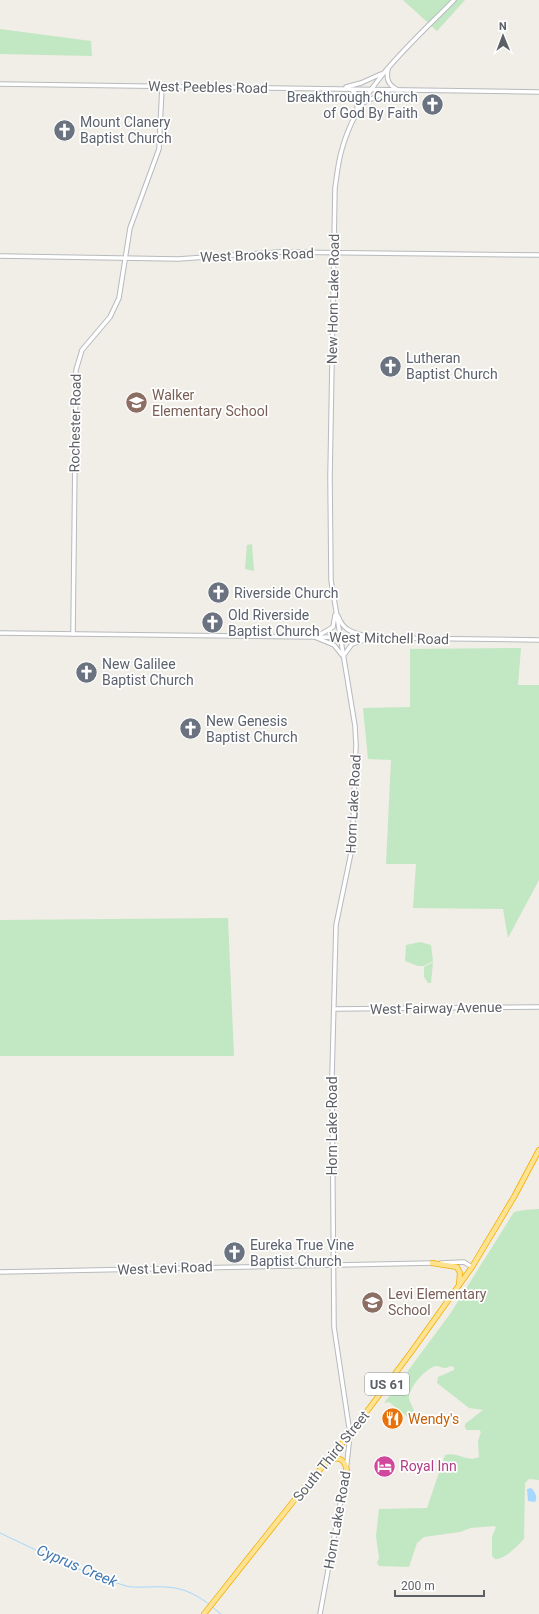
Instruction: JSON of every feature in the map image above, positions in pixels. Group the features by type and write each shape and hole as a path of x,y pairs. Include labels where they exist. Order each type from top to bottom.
{"highway":[{"name":"South Third Street","path":"206,1613 350,1434 472,1267 514,1197 539,1150"},
{"path":"432,1263 457,1267 460,1273 459,1285"},
{"path":"326,1463 334,1459 341,1459 345,1463 347,1471"}],"main road":[{"name":"New Horn Lake Road","path":"340,638 331,580 330,539 335,188 338,168 342,149 357,110 370,90 388,68 454,0"},
{"path":"388,68 387,80 392,87 399,90"},
{"path":"341,89 362,83 384,73"},
{"name":"West Peebles Road","path":"0,84 539,92"},
{"name":"Rochester Road","path":"73,634 75,376 82,350 110,317 117,305 121,292 133,216 159,148 162,87"},
{"path":"352,89 358,96 357,110"},
{"path":"360,105 374,96 392,90"},
{"name":"West Brooks Road","path":"0,256 178,259 279,252 539,256"},
{"path":"314,637 333,627 335,610"},
{"path":"335,610 341,625 345,629 370,638"},
{"name":"West Mitchell Road","path":"0,634 539,640"},
{"path":"314,637 334,644 343,656"},
{"name":"Horn Lake Road","path":"320,1614 347,1471 350,1434 334,1327 332,1265 332,1076 336,925 352,848 356,745 355,726 340,638"},
{"path":"343,656 345,650 352,644 370,638"},
{"name":"West Fairway Avenue","path":"334,1009 539,1007"},
{"name":"West Levi Road","path":"0,1272 464,1262 472,1267"}],"green space":[{"path":"403,0 465,0 437,31"},
{"path":"0,29 91,41 92,56 0,54"},
{"path":"252,544 254,571 245,569 247,545"},
{"path":"521,648 518,685 539,685 539,880 508,938 503,909 413,908 416,864 386,864 391,760 368,759 363,708 410,707 410,649"},
{"path":"228,918 234,1056 0,1056 0,920"},
{"path":"420,942 431,945 433,961 424,966 418,966 405,961 406,945"},
{"path":"433,962 431,983 428,983 424,977 424,967"},
{"path":"539,1209 539,1480 529,1479 525,1483 524,1539 507,1555 495,1559 492,1556 492,1537 496,1527 471,1528 460,1532 424,1537 417,1543 409,1567 379,1566 377,1563 379,1558 376,1536 379,1509 427,1508 445,1455 454,1454 470,1459 479,1457 478,1441 481,1432 479,1430 467,1430 465,1428 465,1424 483,1410 469,1408 437,1383 438,1377 454,1370 454,1367 451,1366 445,1368 436,1366 432,1367 423,1374 415,1384 409,1398 414,1410 414,1418 409,1418 389,1402 384,1403 450,1314 514,1212"}],"water":[{"path":"531,1488 534,1491 536,1495 535,1502 528,1501 527,1489"}],"waterway":[{"name":"Cyprus Creek","path":"0,1533 107,1580 129,1587 166,1587 180,1589 195,1595 210,1605"},
{"name":"Cyprus Creek","path":"212,1607 221,1614"}],"place":[{"name":"Breakthrough Church of God By Faith","path":"433,105"},
{"name":"Mount Clanery Baptist Church","path":"65,130"},
{"name":"Lutheran Baptist Church","path":"391,366"},
{"name":"Walker Elementary School","path":"137,403"},
{"name":"Riverside Church","path":"219,593"},
{"name":"Old Riverside Baptist Church","path":"212,623"},
{"name":"New Galilee Baptist Church","path":"87,672"},
{"name":"New Genesis Baptist Church","path":"191,729"},
{"name":"Eureka True Vine Baptist Church","path":"235,1253"},
{"name":"Levi Elementary School","path":"373,1302"},
{"name":"Wendy's","path":"392,1419"},
{"name":"Royal Inn","path":"385,1466"}]}
